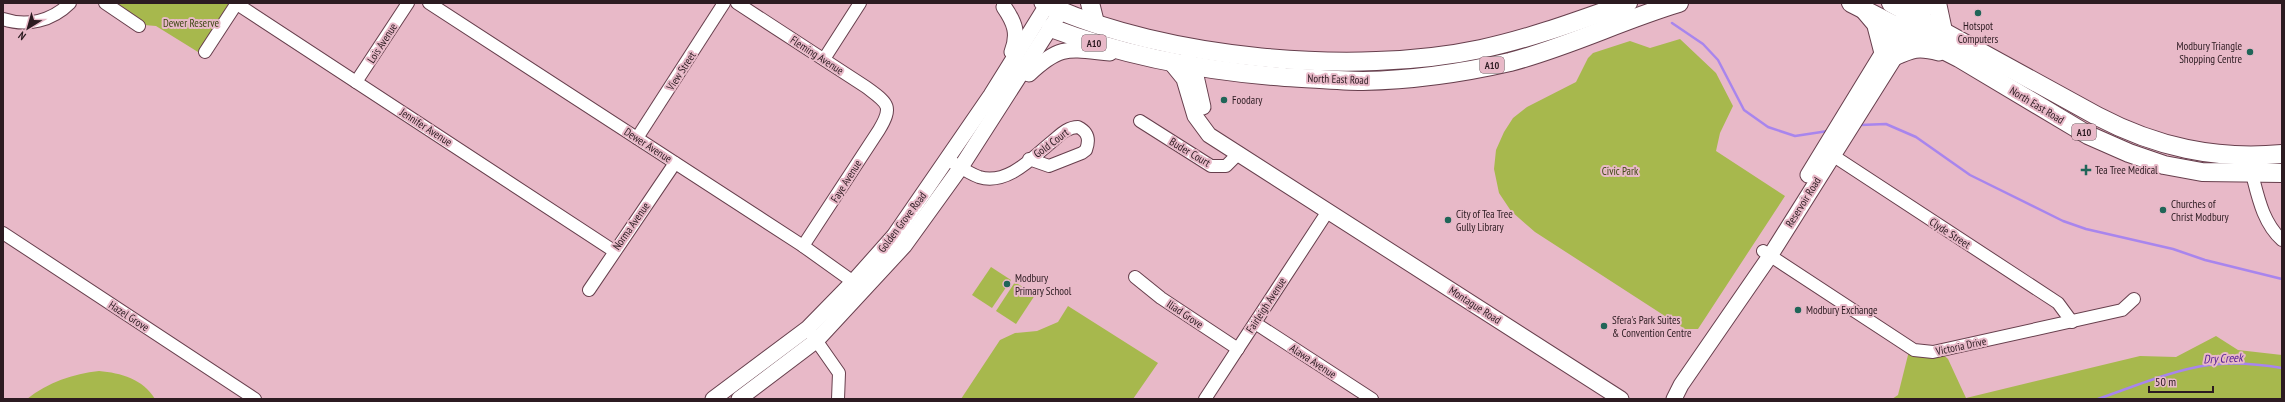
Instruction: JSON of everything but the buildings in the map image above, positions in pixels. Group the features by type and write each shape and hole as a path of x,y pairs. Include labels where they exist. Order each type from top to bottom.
{"highway":[{"path":"1090,3 1095,23"},
{"name":"North East Road","path":"1050,6 1132,35 1226,52 1333,61 1418,58 1480,49 1547,32 1628,3"},
{"name":"North East Road","path":"1044,25 1106,47 1137,56 1171,63 1252,74 1363,81 1418,77 1510,62 1573,42 1641,7 1679,3"},
{"name":"North East Road","path":"1890,3 1959,58 2088,135 2129,153 2164,165 2202,172 2252,174 2282,173"},
{"path":"1937,3 1943,30"},
{"path":"1856,5 1876,24 1888,55"},
{"name":"North East Road","path":"1856,5 1909,18 1943,30 2104,120 2173,147 2217,154 2250,156 2282,154"},
{"path":"1332,80 1333,61"},
{"path":"2173,147 2174,156 2202,164 2222,173"},
{"path":"2250,156 2252,174"}],"main road":[{"name":"Reservoir Road","path":"1674,399 1681,385 1714,337 1766,254 1888,55 1909,18 1929,3"},
{"name":"North East Road","path":"1001,5 1044,25"},
{"path":"1001,5 1011,17 1017,35 1001,79"},
{"name":"Golden Grove Road","path":"713,399 808,328 903,247 961,168 1011,92 1044,25 1050,6"},
{"name":"Golden Grove Road","path":"739,399 817,340 859,286 1001,79 1044,25"},
{"path":"1132,35 1182,55 1194,67"},
{"path":"1888,55 1922,48 1959,58"},
{"path":"1011,92 1050,55 1063,51 1080,50 1137,56"},
{"name":"Montague Road","path":"1171,63 1186,83 1192,108 1201,126 1215,139 1239,152 1328,211 1354,226 1622,399"},
{"name":"Montague Road","path":"1194,67 1204,111 1216,129 1239,152"},
{"name":"Montague Road","path":"1328,211 1357,235 1455,303 1606,399"},
{"name":"Reservoir Road","path":"1666,399 1689,359 1766,254"},
{"path":"1681,399 1689,379 1709,348 1714,337"}],"street":[{"path":"3,18 17,22 32,23 57,14 70,3"},
{"path":"105,3 139,26"},
{"path":"204,52 237,3"},
{"name":"Jennifer Avenue","path":"237,3 614,251"},
{"name":"Lois Avenue","path":"356,82 408,3"},
{"name":"Dewer Avenue","path":"429,3 803,246 859,286"},
{"name":"View Street","path":"637,138 724,3"},
{"name":"Fleming Avenue","path":"737,3 824,59 884,101 888,106 888,114"},
{"path":"824,59 860,3"},
{"name":"Faye Avenue","path":"803,246 888,114"},
{"name":"Buder Court","path":"1140,121 1211,166 1226,166 1231,163 1239,152"},
{"name":"Clyde Street","path":"1828,152 2058,304 2072,322"},
{"name":"Gold Court","path":"947,159 981,178 1001,178 1013,172 1030,159"},
{"name":"Norma Avenue","path":"588,290 675,163"},
{"path":"2252,174 2263,212 2274,232 2282,240"},
{"name":"Fairleigh Avenue","path":"1205,399 1328,211"},
{"name":"Hazel Grove","path":"3,233 255,399"},
{"name":"Victoria Drive","path":"1766,254 1914,350 1921,352 1933,352 2122,310 2134,299"},
{"name":"Iliad Grove","path":"1135,277 1161,298 1238,349"},
{"name":"Alawa Avenue","path":"1255,323 1372,399"},
{"path":"808,328 839,373 838,399"}],"green space":[{"name":"Dewer Reserve","path":"111,3 230,3 198,52 156,26 144,25"},
{"name":"Civic Park","path":"1680,39 1716,73 1733,106 1720,133 1716,151 1785,196 1698,329 1685,329 1535,232 1511,211 1499,193 1494,169 1496,150 1504,132 1513,118 1527,107 1576,82 1588,58 1593,53 1630,41 1650,48"},
{"path":"991,267 1011,280 992,308 972,295"},
{"path":"1015,282 1035,295 1016,324 996,311"},
{"path":"1068,306 1158,363 1133,399 961,399 1000,340 1015,333 1037,331 1058,322"},
{"path":"2216,336 2238,350 2282,355 2282,399 1892,399 1898,395 1910,347 1939,351 1948,359 1966,398 2140,356 2176,357"},
{"path":"99,371 115,373 131,378 144,386 155,399 27,399 52,383 80,374"}],"waterway":[{"path":"1672,23 1703,44 1718,60 1744,110 1768,127 1795,136 1828,131"},
{"path":"1860,125 1886,124 1916,137 1970,175 2063,221 2086,229 2173,249 2205,260 2282,279"},
{"name":"Dry Creek","path":"2098,399 2139,384 2195,367 2246,364 2282,368"}],"place":[{"name":"Hotspot Computers","path":"1978,13"},
{"name":"Modbury Triangle Shopping Centre","path":"2250,52"},
{"name":"Foodary","path":"1224,100"},
{"name":"Tea Tree Medical","path":"2086,170"},
{"name":"Churches of Christ Modbury","path":"2163,210"},
{"name":"City of Tea Tree Gully Library","path":"1448,220"},
{"name":"Modbury Primary School","path":"1007,284"},
{"name":"Modbury Exchange","path":"1798,310"},
{"name":"Sfera's Park Suites & Convention Centre","path":"1604,326"}]}
